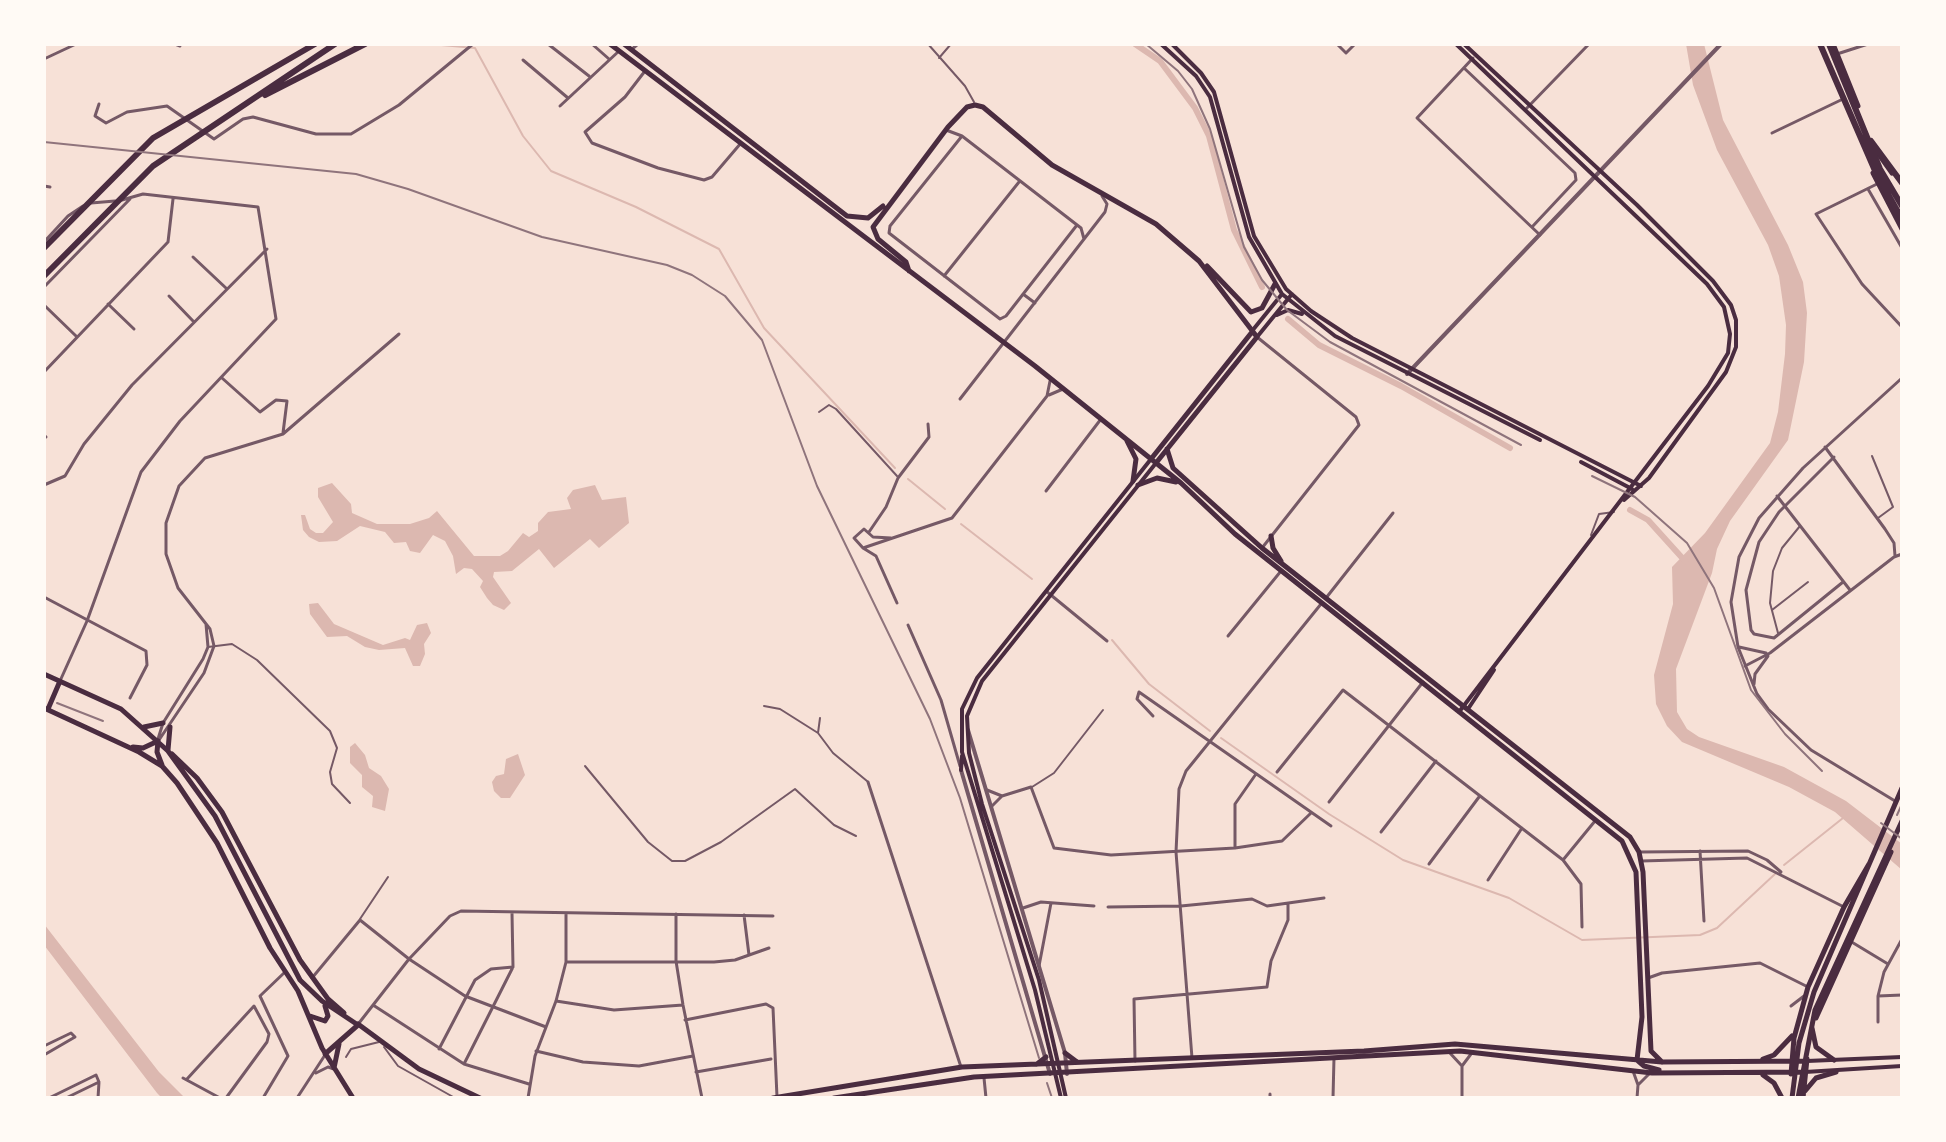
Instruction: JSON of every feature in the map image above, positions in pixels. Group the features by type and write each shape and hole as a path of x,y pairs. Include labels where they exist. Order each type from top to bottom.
{"highway":[{"path":"44,245 153,138 315,44"},
{"path":"44,276 153,166 335,44"},
{"path":"234,112 365,44"},
{"path":"1820,44 1902,225"},
{"path":"1831,44 1880,169 1902,206"},
{"path":"1864,131 1902,185"}],"main road":[{"path":"610,44 1049,377 1181,483 1322,604 1623,830 1639,852 1641,861 1642,931"},
{"path":"1161,44 1196,76 1210,97 1244,223 1275,284 1304,315 1335,336 1540,440"},
{"path":"1172,44 1201,73 1214,92 1254,236 1285,294"},
{"path":"1456,44 1530,105 1713,281 1729,300 1736,320 1732,360 1676,442 1622,501 1463,711"},
{"path":"1464,44 1525,110 1712,290 1724,307 1730,344 1722,366 1638,484"},
{"path":"1820,44 1877,184 1891,213 1902,225"},
{"path":"1831,44 1877,155 1902,185"},
{"path":"624,45 847,216 868,218 893,197"},
{"path":"910,272 906,262 874,233 876,220 946,130 967,107 975,105 983,107 1052,165 1144,215 1213,270 1251,312 1262,308 1275,284"},
{"path":"1199,261 1257,337"},
{"path":"1153,461 1167,449 1272,319 1285,294"},
{"path":"961,770 960,727 967,693 1285,294 1292,294 1330,325 1638,484"},
{"path":"1272,319 1288,310 1304,315"},
{"path":"1669,438 1676,442"},
{"path":"1126,439 1136,459 1136,483"},
{"path":"1167,449 1173,468 1262,548 1622,841 1632,858 1647,979 1651,1050 1662,1062"},
{"path":"1581,462 1633,490"},
{"path":"1136,483 1157,478 1181,483"},
{"path":"1271,536 1273,548 1282,563"},
{"path":"1048,593 982,681 969,706 967,728 969,753 1044,997 1064,1098"},
{"path":"44,674 117,706 197,778 230,824 312,979 358,1025"},
{"path":"60,681 46,708 162,766"},
{"path":"143,727 163,723"},
{"path":"170,727 168,751 223,830 293,971 320,999 382,1044 443,1083 480,1098"},
{"path":"126,747 143,748 158,741"},
{"path":"158,741 157,752 162,766 207,825 307,1013 325,1054 353,1098"},
{"path":"962,752 1035,990 1064,1098"},
{"path":"1792,1098 1799,1043 1814,992 1902,788"},
{"path":"1796,1028 1798,1039 1803,1041 1812,1027 1902,821"},
{"path":"1791,1074 1796,1028 1807,990 1844,907 1874,857"},
{"path":"1802,1097 1815,1010 1886,862"},
{"path":"1637,1060 1642,1017 1643,944"},
{"path":"307,1013 317,1021 328,1018 320,999"},
{"path":"325,1054 358,1025"},
{"path":"1802,1097 1812,1027"},
{"path":"1812,1027 1816,1047 1834,1060"},
{"path":"1753,1062 1778,1052 1796,1028"},
{"path":"334,1069 336,1049 341,1040"},
{"path":"775,1098 962,1067 1472,1044 1662,1062 1902,1057"},
{"path":"834,1098 983,1076 1479,1051 1652,1073 1791,1074 1902,1066"},
{"path":"1065,1053 1080,1064"},
{"path":"1032,1066 1046,1057"},
{"path":"1637,1060 1644,1066 1668,1072"},
{"path":"1802,1097 1816,1078 1836,1072"},
{"path":"1757,1073 1774,1083 1783,1098 1792,1088 1799,1090 1802,1097"}],"street":[{"path":"44,59 76,44"},
{"path":"548,44 590,77"},
{"path":"592,44 609,59"},
{"path":"631,50 638,44"},
{"path":"1337,44 1346,53 1355,44"},
{"path":"1525,110 1589,44"},
{"path":"1407,374 1721,44"},
{"path":"1837,54 1868,44"},
{"path":"99,104 95,116 106,123 127,112 167,106 214,139 237,123 253,117 334,136 359,131 375,121 472,45"},
{"path":"560,106 619,51"},
{"path":"1474,57 1417,118 1540,235"},
{"path":"523,60 568,98"},
{"path":"1464,68 1575,173 1576,180 1532,227"},
{"path":"645,71 625,97 585,132 592,143 658,168 704,180 712,177 741,143"},
{"path":"1772,133 1843,99"},
{"path":"1534,135 1542,126"},
{"path":"946,130 962,136 1077,225 1084,239"},
{"path":"962,136 890,226 889,233 944,276 1000,319 1006,316 1077,225"},
{"path":"944,276 1019,181"},
{"path":"1877,184 1816,214 1862,284 1902,327"},
{"path":"44,186 50,187"},
{"path":"901,186 902,197 908,203"},
{"path":"1868,189 1902,248"},
{"path":"960,399 1084,239 1107,204 1098,190"},
{"path":"44,245 82,206 143,194 258,207 276,319 180,421 141,472 87,621 60,681"},
{"path":"44,287 130,199"},
{"path":"44,372 168,242 173,199"},
{"path":"1557,200 1565,208"},
{"path":"44,485 65,476 108,413 267,249"},
{"path":"193,257 227,289"},
{"path":"1023,294 1035,303"},
{"path":"169,296 194,322"},
{"path":"108,304 134,329"},
{"path":"44,305 77,337"},
{"path":"158,741 204,673 214,646 206,624 178,588 166,554 166,523 174,496 187,475 205,458 283,434 399,334"},
{"path":"1257,337 1297,367 1359,422 1262,548"},
{"path":"863,548 931,527 957,514 1043,401 1051,385 1049,377"},
{"path":"222,378 260,412 276,400 287,401 283,434"},
{"path":"1896,802 1827,760 1790,733 1753,686 1738,647 1731,611 1735,574 1750,531 1777,496 1825,447 1902,378"},
{"path":"1043,401 1063,389"},
{"path":"1046,491 1101,419"},
{"path":"868,531 886,507 898,478 929,437 928,424"},
{"path":"1825,447 1894,543 1895,556"},
{"path":"1834,457 1785,505 1755,551 1746,590 1747,614 1754,634 1770,639 1843,582"},
{"path":"1777,496 1850,590"},
{"path":"1192,1059 1176,852 1179,789 1186,771 1393,513"},
{"path":"868,531 859,531 854,538 876,556 897,603"},
{"path":"868,531 873,537 891,538"},
{"path":"1745,666 1770,653 1895,556 1902,554"},
{"path":"1228,636 1281,571"},
{"path":"1048,593 1107,641"},
{"path":"44,597 146,651 147,665 130,698"},
{"path":"158,741 163,723 198,671 208,647 206,624"},
{"path":"908,625 941,700 1050,1074"},
{"path":"1738,647 1752,653 1770,653"},
{"path":"1753,686 1757,670 1770,653"},
{"path":"1329,802 1423,682"},
{"path":"1277,772 1343,690 1563,860 1581,884 1582,927"},
{"path":"1153,716 1137,699 1139,692 1331,826"},
{"path":"967,728 1065,1053 1067,1074"},
{"path":"1381,832 1436,761"},
{"path":"1235,848 1235,804 1256,774"},
{"path":"868,782 962,1067"},
{"path":"990,808 1002,796 1031,787 1050,843 1056,850 1111,855 1235,848 1282,841 1311,813"},
{"path":"985,789 1002,796"},
{"path":"1429,864 1480,795"},
{"path":"1563,860 1595,821"},
{"path":"1488,880 1522,828"},
{"path":"1700,851 1704,921"},
{"path":"1639,852 1748,851 1844,907"},
{"path":"1641,861 1747,858 1781,872"},
{"path":"1108,907 1181,906 1252,899 1267,906 1324,898"},
{"path":"1020,970 1032,973 1039,966 1051,903"},
{"path":"1022,909 1051,903 1094,906"},
{"path":"1135,1061 1133,1008 1137,997 1269,985 1271,961 1288,920 1288,904"},
{"path":"358,1025 409,959 455,913 773,916"},
{"path":"464,1064 513,967 512,913"},
{"path":"526,1096 536,1051 556,1001 566,962 566,913"},
{"path":"676,914 676,961 702,1098"},
{"path":"744,915 749,955"},
{"path":"312,979 360,920 409,959 465,996 546,1027"},
{"path":"1878,1022 1878,996 1888,964 1902,939"},
{"path":"1850,941 1888,964"},
{"path":"566,962 714,962 769,948"},
{"path":"1647,979 1662,973 1760,963 1807,990 1791,1006"},
{"path":"439,1050 475,980 491,969 513,967"},
{"path":"263,1098 288,1056 260,996 285,972"},
{"path":"1878,996 1902,995"},
{"path":"556,1001 614,1010 683,1005"},
{"path":"685,1020 766,1004 773,1008 775,1098"},
{"path":"373,1005 464,1064 529,1084"},
{"path":"220,1098 185,1078 254,1006 269,1034 226,1098"},
{"path":"1034,1013 1041,1006 1052,1009"},
{"path":"44,1046 71,1033 75,1037 44,1055"},
{"path":"536,1051 583,1062 639,1066 693,1056"},
{"path":"1462,1098 1462,1066 1469,1055 1479,1051"},
{"path":"1449,1052 1462,1066"},
{"path":"297,1098 316,1073 325,1054"},
{"path":"1333,1098 1334,1058"},
{"path":"696,1072 773,1059"},
{"path":"316,1073 328,1067 334,1069"},
{"path":"1629,1068 1638,1085"},
{"path":"1637,1098 1638,1085 1643,1076 1652,1073"},
{"path":"49,1098 96,1075 98,1098"},
{"path":"983,1076 986,1098"},
{"path":"66,1098 99,1082"}],"lane":[{"path":"928,44 965,86 975,105"},
{"path":"939,58 951,44"},
{"path":"1895,235 1902,225"},
{"path":"819,412 829,405 836,409 898,478"},
{"path":"1872,456 1893,507 1877,518"},
{"path":"1590,544 1596,517 1607,510 1614,512"},
{"path":"1778,634 1771,611 1770,588 1776,562 1800,526"},
{"path":"1771,611 1808,582"},
{"path":"208,647 232,644 257,660 330,731 337,748 330,772 332,784 350,803"},
{"path":"764,706 772,705 818,733 833,753 868,782"},
{"path":"1031,787 1054,773 1103,710"},
{"path":"818,733 820,718"},
{"path":"585,766 648,842 672,861 685,861 721,842 795,789 834,825 856,836"},
{"path":"360,920 388,877"},
{"path":"346,1057 351,1049 382,1044 387,1055 398,1066 455,1098"}],"shaded area":[{"path":"1686,44 1704,44 1723,120 1788,245 1803,282 1807,313 1804,362 1788,440 1730,521 1717,549 1712,573 1676,669 1677,712 1687,729 1699,737 1784,767 1846,801 1902,844 1902,870 1835,812 1789,787 1682,742 1667,726 1656,704 1654,675 1673,604 1672,567 1705,533 1770,443 1778,412 1785,354 1786,325 1779,276 1768,245 1717,150 1693,85"},
{"path":"332,483 351,504 352,513 377,524 410,524 429,518 437,511 474,556 500,556 523,533 529,537 538,531 538,523 548,512 571,509 567,498 573,490 595,485 602,500 626,497 629,523 599,548 590,539 554,568 539,549 512,571 494,572 493,577 511,603 504,610 487,598 480,587 483,581 472,569 464,568 456,574 453,556 445,541 433,535 420,553 410,551 406,542 394,543 385,532 360,526 337,541 319,542 309,537 303,530 301,515 305,515 310,529 316,533 323,533 333,522 318,497 318,488"},
{"path":"318,603 334,624 383,645 405,638 410,640 417,625 427,623 431,633 424,644 425,654 420,666 413,666 405,648 379,650 365,647 347,636 327,637 310,614 309,604"},
{"path":"355,743 365,755 369,768 381,776 389,789 385,811 372,807 373,796 362,787 362,775 350,763 350,747"},
{"path":"518,754 525,775 510,798 501,798 494,791 492,782 496,776 504,774 506,759"},
{"path":"44,924 159,1072 185,1098 162,1098 157,1093 44,945"}],"waterway":[{"path":"430,44 475,48 523,136 551,171 636,207 719,249 764,328 895,468"},
{"path":"1135,44 1160,61 1195,108 1209,136 1234,230 1262,287"},
{"path":"1288,319 1319,345 1401,386 1510,448"},
{"path":"908,479 945,509"},
{"path":"1630,510 1648,520 1685,561"},
{"path":"961,524 1032,579"},
{"path":"1112,640 1149,684 1210,731"},
{"path":"1221,738 1329,814 1403,860 1509,898 1582,940 1700,935 1717,928 1775,874"},
{"path":"1784,865 1843,818"}],"tram line":[{"path":"1146,44 1178,71 1192,89 1210,129 1244,247 1262,280 1287,310 1330,342 1521,445"},
{"path":"1592,476 1635,497 1687,543 1714,588 1751,690 1785,734 1822,771"},
{"path":"1881,823 1902,839"}],"railway":[{"path":"44,142 356,174 408,189 542,237 667,265 692,275 725,296 762,340 817,486 930,719 960,798 1039,1058"},
{"path":"57,703 103,721"},
{"path":"1897,815 1902,804"},
{"path":"1047,1083 1052,1098"}]}
